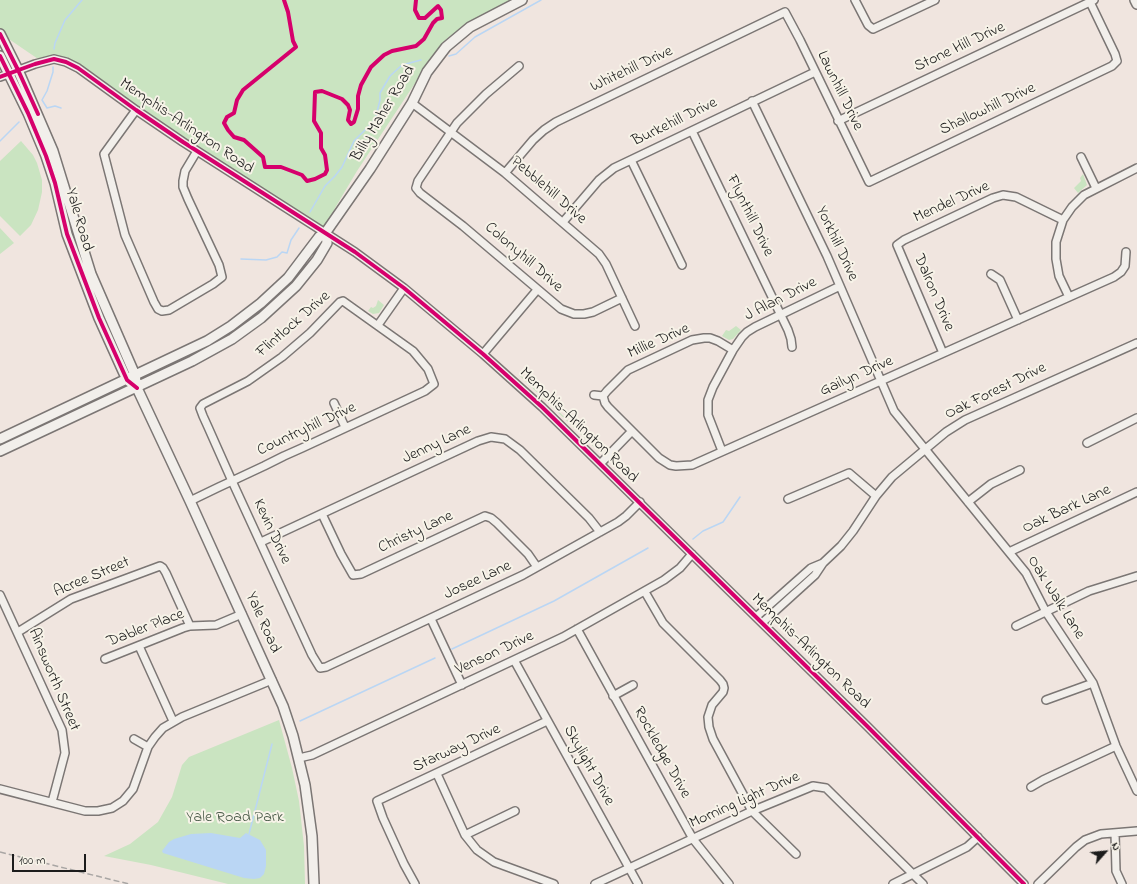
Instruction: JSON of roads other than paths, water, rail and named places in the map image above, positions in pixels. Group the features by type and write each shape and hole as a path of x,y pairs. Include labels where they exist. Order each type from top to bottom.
{"main road":[{"name":"Billy Maher Road","path":"0,439 207,341 243,318 275,291 320,237 326,232 370,169 412,103 427,72 446,47 470,27 522,0"},
{"path":"1135,0 1137,4"},
{"name":"Yale Road","path":"0,34 46,156 55,183 68,234 99,318 137,388 190,500 283,706 299,758 305,785 310,817 314,884"},
{"name":"Yale Road","path":"0,56 14,72"},
{"path":"0,451 213,351 250,327 286,295 317,260 327,243 326,232"},
{"path":"243,318 250,327"},
{"path":"42,419 47,430"}],"street":[{"path":"855,0 868,25 872,29 933,0"},
{"name":"Shallowhill Drive","path":"869,182 1119,62 1092,1"},
{"name":"Stone Hill Drive","path":"838,121 1092,1"},
{"name":"Lawnhill Drive","path":"785,12 869,182"},
{"name":"Whitehill Drive","path":"505,173 533,140 556,122 785,12"},
{"name":"Memphis-Arlington Road","path":"0,77 54,59 66,62 92,77 136,110 198,151 326,232 404,288 483,354 530,396 640,502 867,726 1024,884"},
{"path":"450,132 486,94 519,66"},
{"name":"Burkehill Drive","path":"563,222 604,176 614,168 815,72"},
{"name":"Yorkhill Drive","path":"752,102 827,256 890,401"},
{"name":"Pebblehill Drive","path":"412,103 505,173 596,251 602,258 635,326"},
{"path":"136,110 102,154 125,235 154,302 160,310 165,312 213,284 222,277 184,187 183,181 185,171 198,151"},
{"name":"Flynthill Drive","path":"692,131 790,334 792,347"},
{"name":"Colonyhill Drive","path":"450,132 414,188 463,226 561,309 574,314 590,312 622,298"},
{"path":"1081,157 1096,188"},
{"path":"631,160 682,265"},
{"path":"1069,297 1059,276 1056,259 1056,242 1063,220 1084,195 1137,168"},
{"name":"Mendel Drive","path":"897,245 904,240 993,198 1003,195 1016,197 1063,220"},
{"name":"Dalron Drive","path":"897,245 943,353"},
{"name":"Gailyn Drive","path":"603,396 608,408 659,458 673,466 680,467 692,465 1119,274 1125,266 1126,252"},
{"path":"991,274 1000,280 1018,320"},
{"name":"J Alan Drive","path":"722,451 708,415 708,400 713,387 734,350 747,332 780,314 840,286"},
{"path":"378,325 404,288"},
{"path":"483,354 537,290"},
{"name":"Flintlock Drive","path":"201,407 204,403 219,397 248,381 282,357 310,333 340,302 343,301 378,325"},
{"name":"Countryhill Drive","path":"190,500 345,428 434,384 429,371 416,354 378,325"},
{"name":"Millie Drive","path":"603,396 606,391 630,369 692,340 710,338 734,350"},
{"name":"Oak Forest Drive","path":"759,620 812,568 823,563 841,546 876,496 892,477 946,432 965,420 1137,343"},
{"path":"594,395 603,396"},
{"name":"Oak Walk Lane","path":"890,401 894,411 924,450 1026,573 1046,612 1093,683 1116,746 1137,791"},
{"path":"334,403 345,428"},
{"name":"Kevin Drive","path":"201,407 203,416 232,480 312,655 320,668"},
{"path":"1087,443 1136,421"},
{"path":"600,464 632,431"},
{"name":"Jenny Lane","path":"261,542 478,440 488,437 505,439 520,450 589,518 600,532"},
{"path":"968,502 991,484 1020,470"},
{"path":"788,499 849,473 876,496"},
{"name":"Oak Bark Lane","path":"1009,552 1137,492"},
{"name":"Josee Lane","path":"320,668 326,667 430,619 537,567 622,520 640,502"},
{"name":"Christy Lane","path":"322,514 353,575 361,574 486,516 497,523 528,554 537,567"},
{"name":"Venson Drive","path":"299,758 312,755 577,629 645,592 676,571 692,554"},
{"name":"Acree Street","path":"18,632 68,600 160,566 166,573 190,626"},
{"path":"1016,626 1089,591 1137,576"},
{"path":"645,592 663,622 727,688 710,710 708,717 709,727 713,739 752,811 796,854"},
{"name":"Ainsworth Street","path":"0,595 58,719 63,733 65,753 52,802"},
{"name":"Dabler Place","path":"105,659 190,626 216,625 242,614"},
{"path":"430,619 462,685"},
{"name":"Rockledge Drive","path":"577,629 693,839 729,884"},
{"path":"138,646 173,721"},
{"name":"Skylight Drive","path":"514,660 638,884"},
{"path":"0,789 89,812 102,811 116,806 126,798 133,789 148,747 158,733 173,721 272,680"},
{"path":"1046,700 1093,683"},
{"path":"613,696 633,685"},
{"name":"Starway Drive","path":"415,884 404,864 377,801 547,721"},
{"path":"134,739 148,747"},
{"path":"1031,787 1116,746"},
{"path":"437,774 465,835 474,847 489,859 554,884"},
{"name":"Morning Light Drive","path":"595,884 752,811 814,786 826,788 923,884"},
{"path":"465,835 515,811"},
{"path":"1038,884 1085,840 1100,834 1137,831"},
{"path":"1115,833 1116,871 1122,884"},
{"path":"893,884 967,847 978,837"}],"water":[{"path":"211,833 240,838 246,833 260,840 266,850 266,866 264,874 260,878 244,878 163,853 162,851 169,842 174,839 191,834"}],"waterway":[{"path":"54,49 65,20 82,0"},
{"path":"449,56 456,54 475,37 541,0"},
{"path":"310,212 325,186 342,167 354,141 373,122 380,100 380,93 390,76 402,65 421,60"},
{"path":"53,67 53,72 47,91 42,100 47,108 55,106 61,108"},
{"path":"0,141 19,122"},
{"path":"241,259 266,260 277,257 282,252 287,253 291,240 299,228"},
{"path":"693,539 703,531 723,522 740,497"},
{"path":"452,649 554,601 648,548"},
{"path":"300,721 435,658"},
{"path":"249,834 272,744"}],"railway":[{"path":"0,852 129,884"}],"park label":[{"name":"Yale Road Park","path":"235,818"}]}
